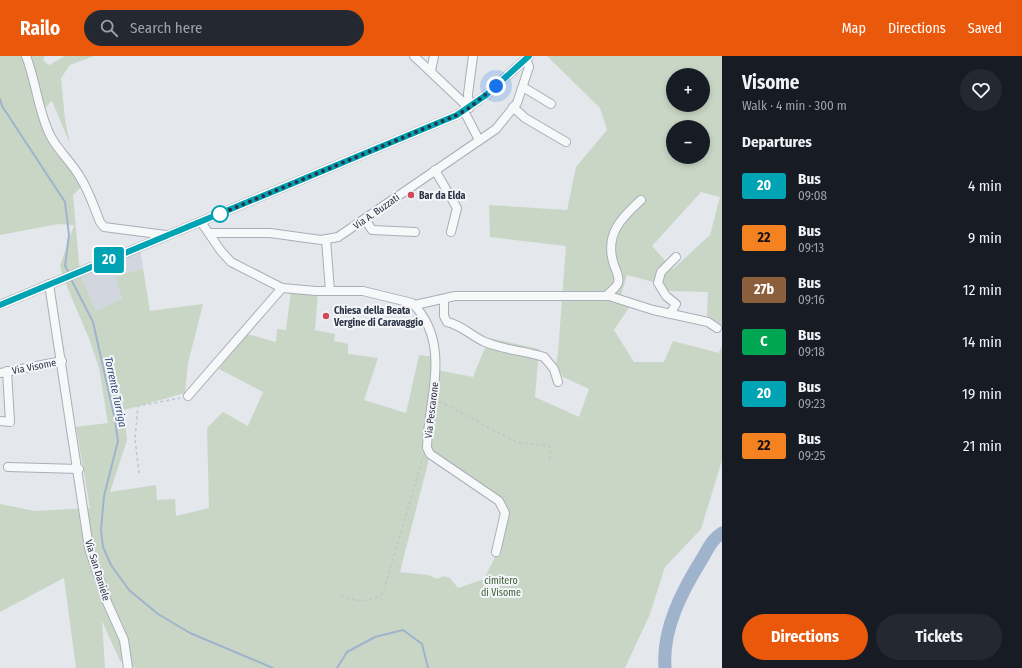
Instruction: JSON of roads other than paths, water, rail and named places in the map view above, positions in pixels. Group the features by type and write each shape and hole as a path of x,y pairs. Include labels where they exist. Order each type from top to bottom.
{"street":[{"path":"26,56 32,71 45,124 51,137 81,178 100,222 104,227 167,235"},
{"path":"414,56 431,71 466,110 479,140"},
{"path":"431,71 434,56"},
{"path":"466,110 473,56"},
{"path":"0,305 466,110 528,57"},
{"name":"Via A. Buzzati","path":"209,233 270,234 321,240 338,237 496,129 513,107 523,87 529,67 528,57"},
{"path":"523,87 551,104"},
{"path":"513,107 536,125 566,142"},
{"path":"435,170 458,208 451,232"},
{"path":"606,296 618,284 619,275 614,264 612,251 615,230 621,219 641,200"},
{"path":"365,219 372,230 415,232"},
{"path":"201,222 220,251 231,262 282,288 367,292 415,305 444,300 455,296 467,295 606,296 670,314 708,322 717,328"},
{"path":"326,239 333,291"},
{"path":"670,314 676,304 661,290 658,283 661,272 676,257"},
{"name":"Via San Daniele","path":"49,284 79,469 90,548 107,602 124,640 128,668"},
{"path":"188,396 282,288"},
{"path":"444,300 444,316 447,322 458,324 470,334 485,342 544,357 554,369 558,382"},
{"name":"Via Pescarone","path":"415,305 422,315 435,342 436,365 427,448 430,454 499,500 505,513 496,552"},
{"name":"Via Visome","path":"0,421 10,422 3,372 62,361"},
{"path":"8,466 79,469"}],"waterway":[{"name":"Torrente Turriga","path":"0,99 2,106 65,202 69,235 65,266 69,273"},
{"name":"Torrente Turriga","path":"71,279 93,322 115,420 118,441 104,496 101,530 103,547 111,565 129,590 158,614 190,633 273,668"},
{"path":"665,668 667,639 675,611 687,584 708,548 722,533"},
{"name":"Torrente Turriga","path":"337,668 347,652 375,637 403,630 422,644 428,668"}],"place":[{"name":"Bar da Elda","path":"411,195"},
{"name":"Chiesa della Beata Vergine di Caravaggio","path":"326,316"}],"park label":[{"name":"cimitero di Visome","path":"501,586"}]}
